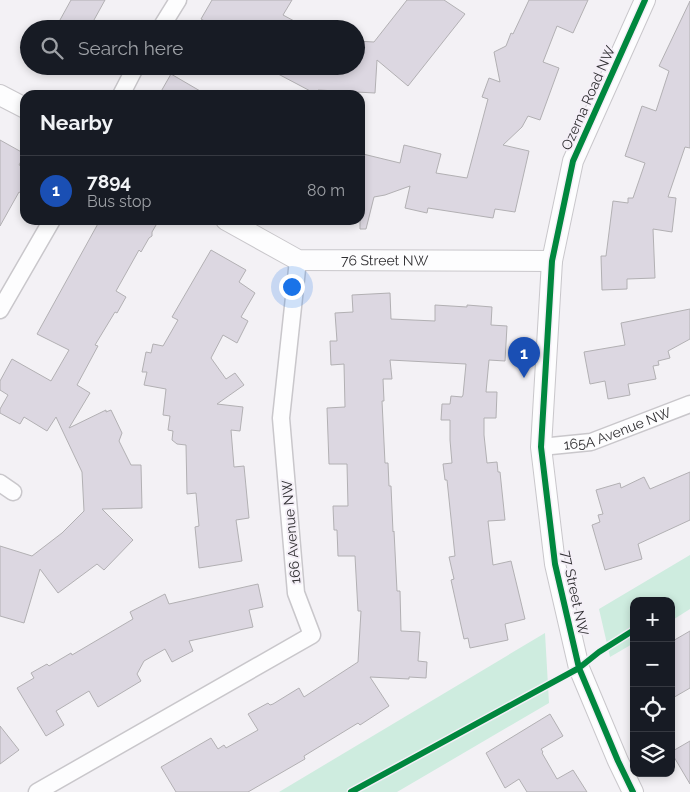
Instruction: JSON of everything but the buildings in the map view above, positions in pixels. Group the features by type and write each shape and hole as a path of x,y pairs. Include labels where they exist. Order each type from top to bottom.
{"street":[{"path":"166,20 178,0"},
{"name":"Ozerna Road NW","path":"542,447 552,262 573,162 644,0"},
{"path":"124,90 131,75"},
{"path":"0,95 20,105"},
{"path":"0,310 49,225"},
{"name":"76 Street NW","path":"235,225 298,260 552,262"},
{"name":"166 Avenue NW","path":"37,792 312,635 296,593 281,418 298,260"},
{"name":"165A Avenue NW","path":"542,447 591,442 690,404"},
{"name":"77 Street NW","path":"542,447 555,564 579,668 633,792"}],"green space":[{"path":"690,555 690,609 675,618 675,597 630,597 630,645 610,657 599,609"},
{"path":"545,633 549,703 397,792 279,792"}],"cycle path":[{"path":"633,792 579,668 555,564 541,447 552,261 573,161 645,0"},
{"path":"351,792 579,668 599,652 630,633"}],"place":[{"name":"7894","path":"524,378"}]}
